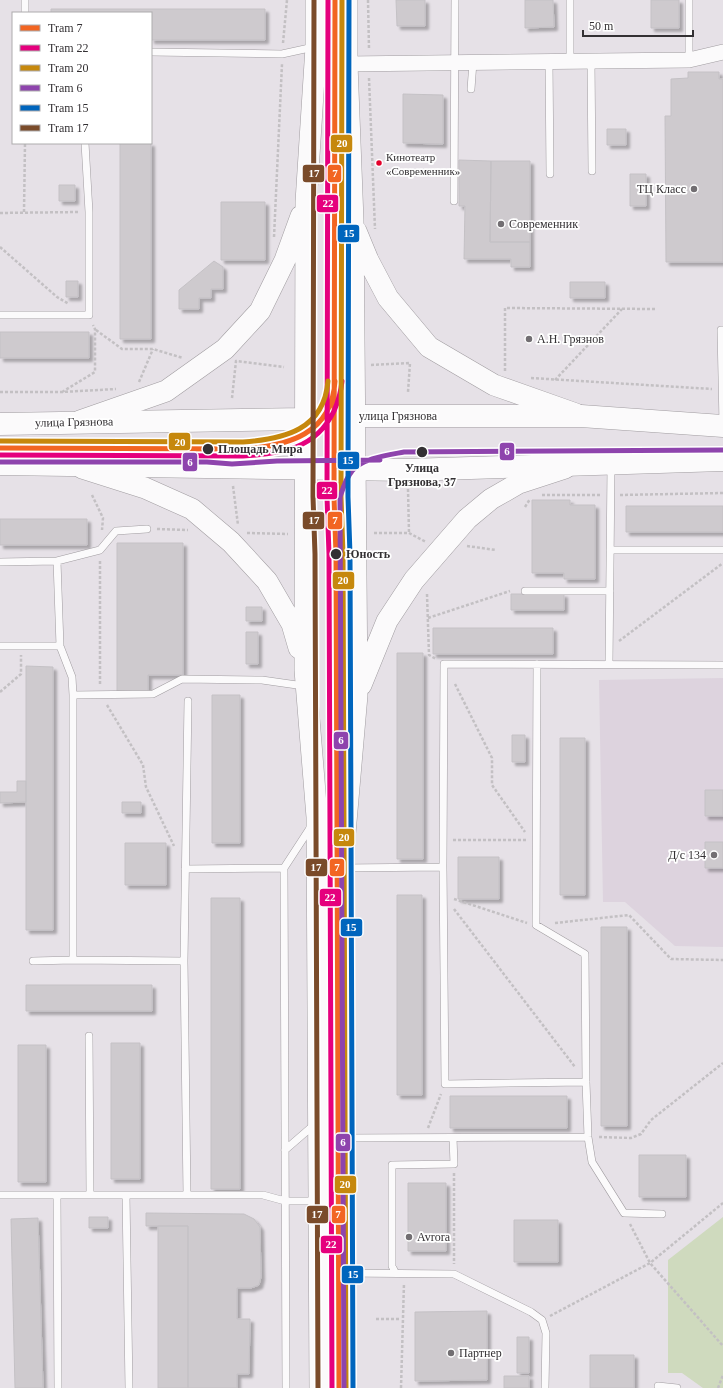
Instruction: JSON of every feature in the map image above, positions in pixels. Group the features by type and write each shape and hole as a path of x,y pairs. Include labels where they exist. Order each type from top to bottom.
{"main road":[{"path":"316,0 316,47 306,202 305,678 317,817 320,1388"},
{"path":"344,1388 342,868 357,695 353,222 347,64 347,0"},
{"path":"74,422 166,391 225,349 260,311 285,260 306,202"},
{"path":"353,222 368,260 388,298 429,347 494,385 581,416"},
{"name":"улица Грязнова","path":"0,424 305,419 355,416 581,416 723,426"},
{"path":"0,464 356,470 723,460"},
{"path":"357,695 387,621 414,580 467,519 491,499 519,483 573,465"},
{"path":"74,466 145,488 192,509 231,542 267,581 292,624 305,678"}],"street":[{"path":"347,64 689,60 723,52"}],"lane":[{"path":"25,0 25,12"},
{"path":"454,201 455,0"},
{"path":"570,0 570,62"},
{"path":"689,0 689,60"},
{"path":"152,52 282,54 316,47"},
{"path":"592,61 592,171"},
{"path":"472,89 473,62"},
{"path":"549,62 550,174"},
{"path":"0,316 89,316 89,212 85,144"},
{"path":"722,330 723,426"},
{"path":"609,664 611,464"},
{"path":"0,562 57,561 100,550 116,531 147,529"},
{"path":"610,550 723,550"},
{"path":"57,561 60,646 72,676 73,695 73,960"},
{"path":"525,591 610,591"},
{"path":"0,646 60,646"},
{"path":"586,1082 445,1084 443,867 444,664 723,665"},
{"path":"537,664 536,925 585,954 586,1082 588,1137 592,1162 624,1213 662,1214"},
{"path":"73,695 153,694 182,680 262,680 305,678"},
{"path":"187,1195 184,961 188,701"},
{"path":"286,1388 284,868 317,817"},
{"path":"342,868 443,867"},
{"path":"185,869 284,868"},
{"path":"33,961 184,961"},
{"path":"89,1036 90,1195"},
{"path":"285,1150 319,1121"},
{"path":"343,1138 588,1137"},
{"path":"395,1272 392,1266 392,1165 454,1164 453,1138"},
{"path":"0,1195 263,1195 285,1201 319,1201"},
{"path":"57,1195 58,1388"},
{"path":"126,1195 129,1388"},
{"path":"344,1273 404,1272 454,1274 531,1312 542,1320 546,1333 545,1388"},
{"path":"658,1386 677,1388"}],"path":[{"path":"273,244 282,54 287,0"},
{"path":"368,0 375,232"},
{"path":"24,213 25,144"},
{"path":"0,213 89,212"},
{"path":"505,376 505,308 655,309"},
{"path":"554,380 622,309"},
{"path":"95,329 122,349 153,349 184,358"},
{"path":"137,388 153,349"},
{"path":"232,398 236,361 284,366"},
{"path":"370,365 410,363 408,392"},
{"path":"526,378 722,390"},
{"path":"0,392 62,392 122,388"},
{"path":"233,486 239,533 288,534"},
{"path":"408,489 409,533"},
{"path":"539,495 723,493"},
{"path":"525,507 532,495"},
{"path":"147,529 190,530"},
{"path":"374,533 409,533 427,543"},
{"path":"461,545 496,550"},
{"path":"610,648 723,563"},
{"path":"426,591 429,655 444,664 492,758 492,785 532,840 444,840"},
{"path":"428,618 510,591"},
{"path":"0,692 21,674 21,646"},
{"path":"444,896 536,925 629,915 671,958 723,960"},
{"path":"444,896 586,1082"},
{"path":"588,1137 631,1138 641,1134 651,1120 723,1063"},
{"path":"425,1138 445,1084"},
{"path":"454,1164 454,1274"},
{"path":"542,1320 650,1263 723,1203"},
{"path":"624,1213 650,1263 723,1346"},
{"path":"401,1388 401,1319 404,1272"},
{"path":"376,1319 401,1319"},
{"path":"718,1388 723,1375"}],"shaded area":[{"path":"723,678 723,947 675,946 625,902 603,902 599,680"}],"green space":[{"path":"723,1217 723,1388 703,1388 682,1373 668,1373 668,1260"}],"building":[{"path":"396,0 425,0 425,26 397,26"},
{"path":"525,0 553,0 554,27 525,28"},
{"path":"651,0 679,0 679,28 651,28"},
{"path":"51,9 265,9 265,40 152,40 152,12 51,12"},
{"name":"ТЦ Класс","path":"688,72 719,72 719,79 723,79 723,262 666,262 665,116 671,116 671,79 688,78"},
{"path":"403,94 443,95 443,144 403,143"},
{"path":"607,129 626,129 626,145 607,145"},
{"path":"120,144 151,144 151,339 120,339"},
{"path":"459,160 491,161 490,242 530,242 530,267 511,267 511,259 464,259 465,206 459,206"},
{"path":"491,161 530,161 530,242 490,242"},
{"path":"630,174 646,174 646,206 630,206"},
{"path":"59,185 75,185 75,201 59,201"},
{"path":"221,202 265,202 265,260 221,260"},
{"path":"214,261 223,267 223,289 211,289 211,298 199,298 199,309 179,309 179,290"},
{"path":"66,281 78,281 78,297 66,297"},
{"path":"570,282 605,282 605,298 570,298"},
{"path":"0,332 89,332 89,358 0,358"},
{"path":"532,500 570,500 570,505 595,505 595,579 564,579 564,573 532,573"},
{"path":"626,506 723,506 723,532 626,532"},
{"path":"0,519 87,519 87,545 0,545"},
{"path":"117,543 183,543 183,675 148,675 148,691 117,691"},
{"path":"511,594 564,594 564,610 511,610"},
{"path":"246,607 262,607 262,621 246,621"},
{"path":"433,628 553,628 553,654 433,654"},
{"path":"246,632 258,632 258,664 246,664"},
{"path":"397,653 423,653 423,859 397,859"},
{"path":"26,666 53,667 53,930 26,930"},
{"path":"212,695 240,695 240,843 212,843"},
{"path":"512,735 525,735 525,762 512,762"},
{"path":"560,738 585,738 585,895 560,895"},
{"path":"17,781 26,781 26,802 0,803 0,792 17,792"},
{"name":"Д/с 134","path":"705,790 723,790 723,816 705,816"},
{"path":"122,802 141,802 141,813 122,813"},
{"name":"Д/с 134","path":"705,842 723,842 723,868 705,868"},
{"path":"125,843 166,843 166,885 125,885"},
{"path":"458,857 499,857 499,899 458,899"},
{"path":"397,895 422,895 422,1095 397,1095"},
{"path":"211,898 240,898 240,1189 211,1189"},
{"path":"601,927 627,927 627,1126 601,1126"},
{"path":"26,985 152,985 152,1011 26,1011"},
{"path":"111,1043 140,1043 140,1179 111,1179"},
{"path":"18,1045 46,1045 46,1182 18,1182"},
{"path":"450,1096 567,1096 567,1128 450,1128"},
{"path":"639,1155 686,1155 686,1197 639,1197"},
{"path":"408,1183 446,1183 446,1251 408,1251"},
{"path":"146,1213 244,1214 254,1219 260,1227 261,1277 259,1285 251,1288 237,1288 237,1319 250,1319 249,1374 237,1374 237,1388 188,1388 188,1226 146,1226"},
{"path":"89,1217 108,1217 108,1228 89,1228"},
{"path":"38,1218 43,1388 15,1388 11,1219"},
{"path":"514,1220 558,1220 558,1262 514,1262"},
{"path":"158,1226 188,1226 188,1388 158,1388"},
{"path":"487,1311 487,1380 415,1381 415,1312"},
{"path":"517,1337 529,1337 529,1373 517,1373"},
{"path":"590,1355 634,1355 634,1388 590,1388"},
{"path":"504,1376 529,1376 529,1388 504,1388"}],"tram line":[{"name":"17","path":"314,0 313,497 315,554 318,1388"},
{"name":"22","path":"328,0 327,497 329,554 332,1388"},
{"name":"7","path":"335,0 334,497 336,554 339,1388"},
{"name":"20","path":"342,0 341,497 343,554 346,1388"},
{"name":"15","path":"349,0 348,497 350,554 353,1388"},
{"name":"20","path":"0,441 258,441 287,434 299,429 310,421 319,411 325,398 328,381"},
{"name":"7","path":"0,448 243,449 276,445 305,434 316,425 326,414 332,399 335,381"},
{"name":"22","path":"0,455 243,456 284,451 296,447 318,434 334,411 342,381"},
{"name":"6","path":"344,1388 340,497 345,483 352,471 362,463 383,456 404,452 723,450"},
{"name":"6","path":"0,462 207,462 232,464 277,461 380,460"}],"place":[{"name":"Кинотеатр «Современник»","path":"379,163"},
{"name":"ТЦ Класс","path":"694,189"},
{"name":"Современник","path":"501,224"},
{"name":"А.Н. Грязнов","path":"529,339"},
{"name":"Площадь Мира","path":"208,449"},
{"name":"Улица Грязнова, 37","path":"422,452"},
{"name":"Юность","path":"336,554"},
{"name":"Д/с 134","path":"714,855"},
{"name":"Avrora","path":"409,1237"},
{"name":"Партнер","path":"451,1353"}]}
